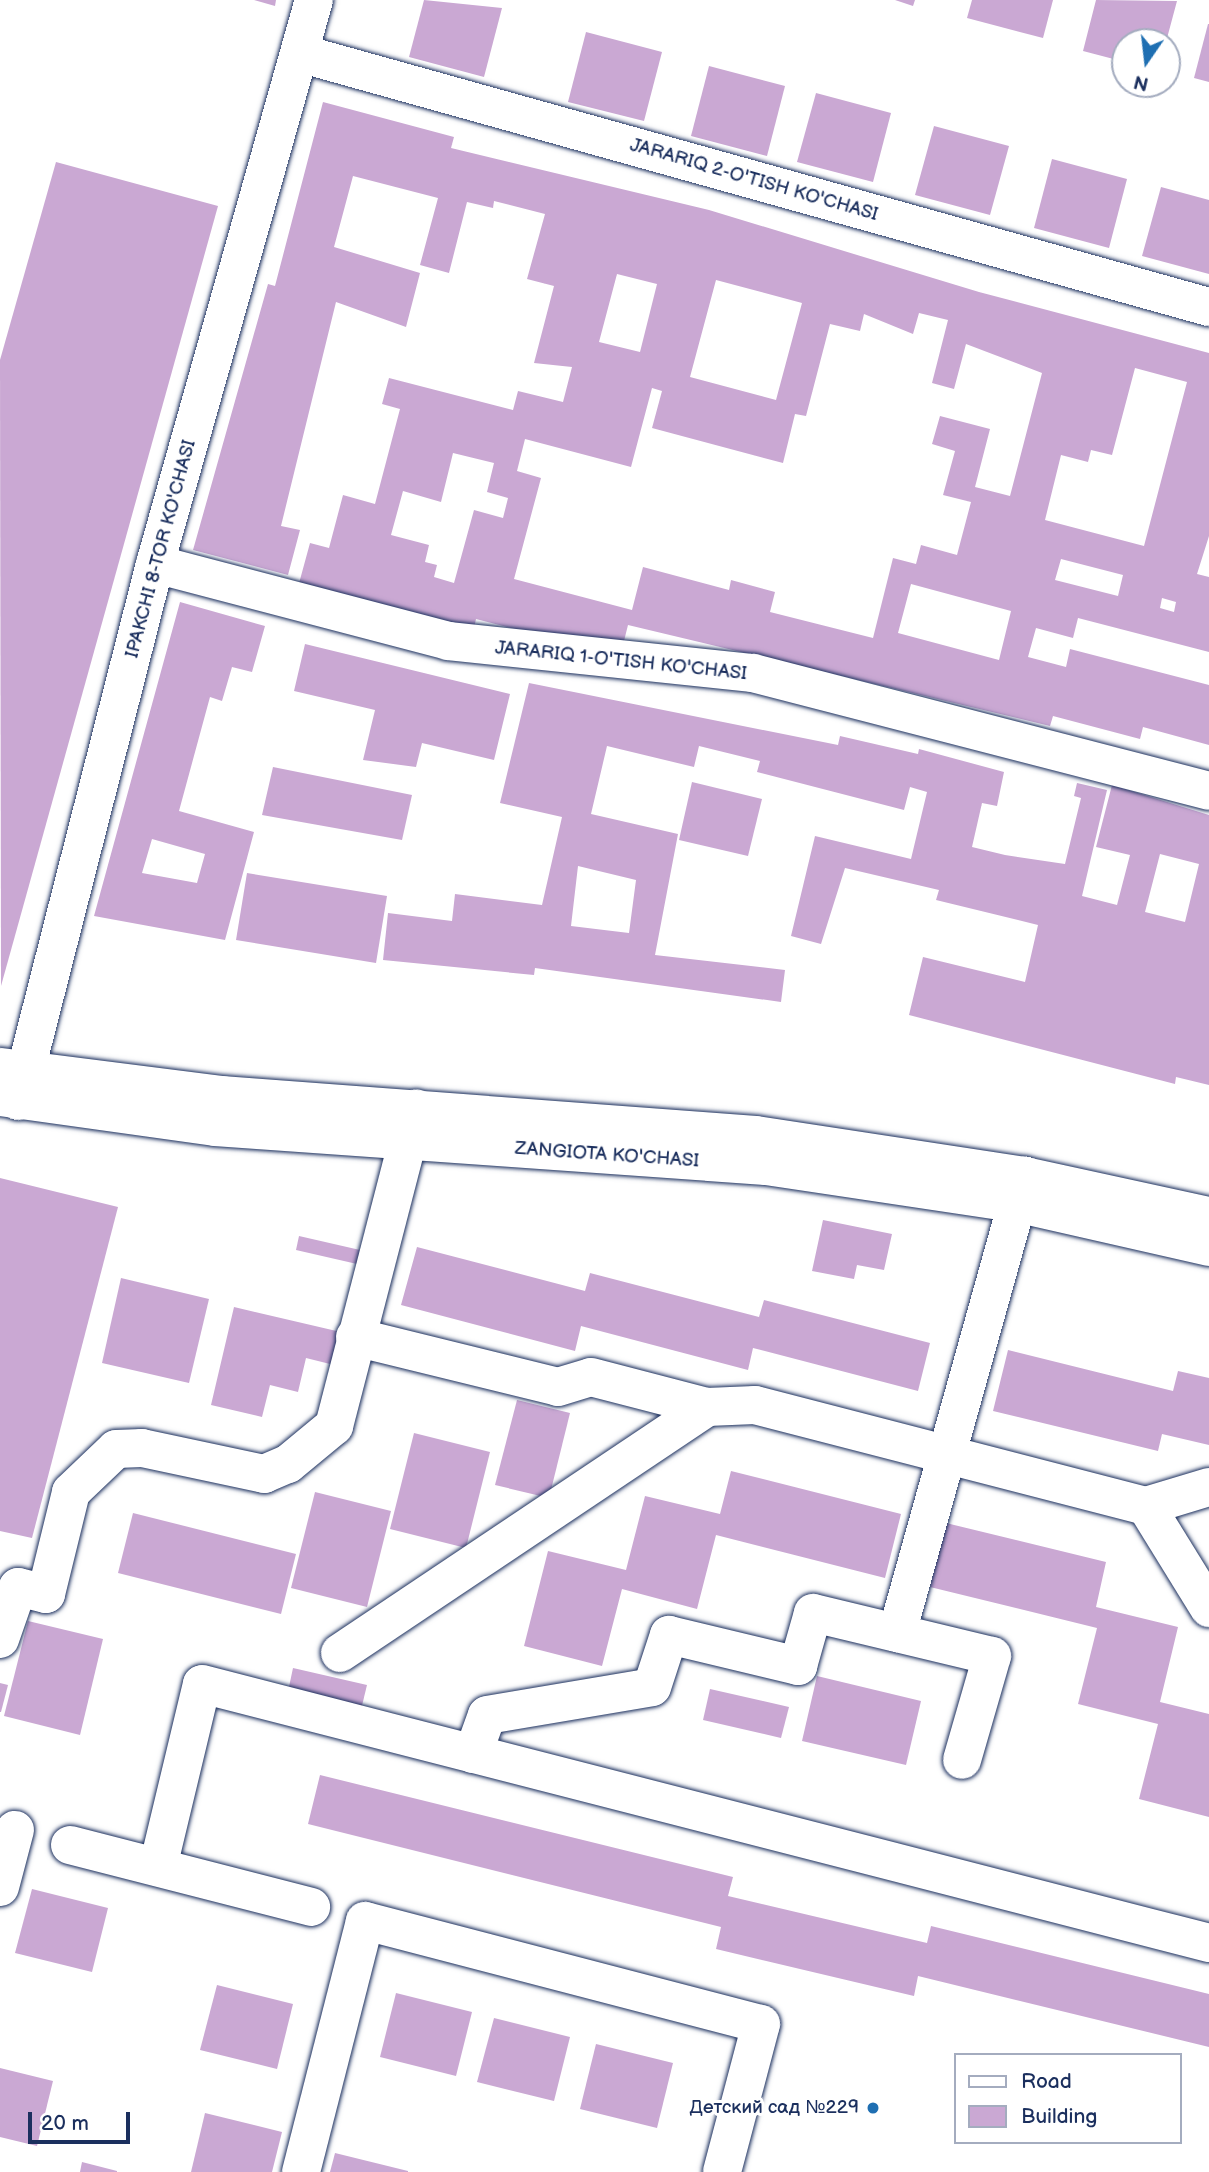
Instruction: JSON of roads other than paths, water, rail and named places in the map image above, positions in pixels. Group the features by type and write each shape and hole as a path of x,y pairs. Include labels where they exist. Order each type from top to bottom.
{"street":[{"name":"IPAKCHI 8-TOR KO'CHASI","path":"11,1085 314,0"},
{"name":"JARARIQ 2-O'TISH KO'CHASI","path":"299,53 1209,307"},
{"name":"JARARIQ 1-O'TISH KO'CHASI","path":"155,564 448,641 752,673 1209,791"},
{"name":"ZANGIOTA KO'CHASI","path":"11,1085 215,1127 412,1124 766,1166 1023,1190 1209,1216"},
{"path":"0,1639 18,1587 46,1594 71,1492 106,1457 128,1446 246,1473 277,1470 334,1426 412,1124"},
{"name":"ZANGIOTA KO'CHASI","path":"1023,1190 1209,1247"},
{"path":"897,1633 1023,1190"},
{"path":"355,1337 558,1387 591,1377 707,1407 755,1405 1146,1506 1209,1487"},
{"path":"340,1653 707,1407"},
{"path":"1146,1506 1209,1608"},
{"path":"473,1754 486,1715 652,1687 669,1635 797,1666 813,1613 992,1656 962,1760"},
{"path":"158,1867 202,1684 1209,1943"},
{"path":"0,1887 15,1830"},
{"path":"70,1844 311,1907"},
{"path":"301,2172 365,1921 761,2024 722,2172"}],"place":[{"name":"Детский сад №229","path":"873,2108"}]}
